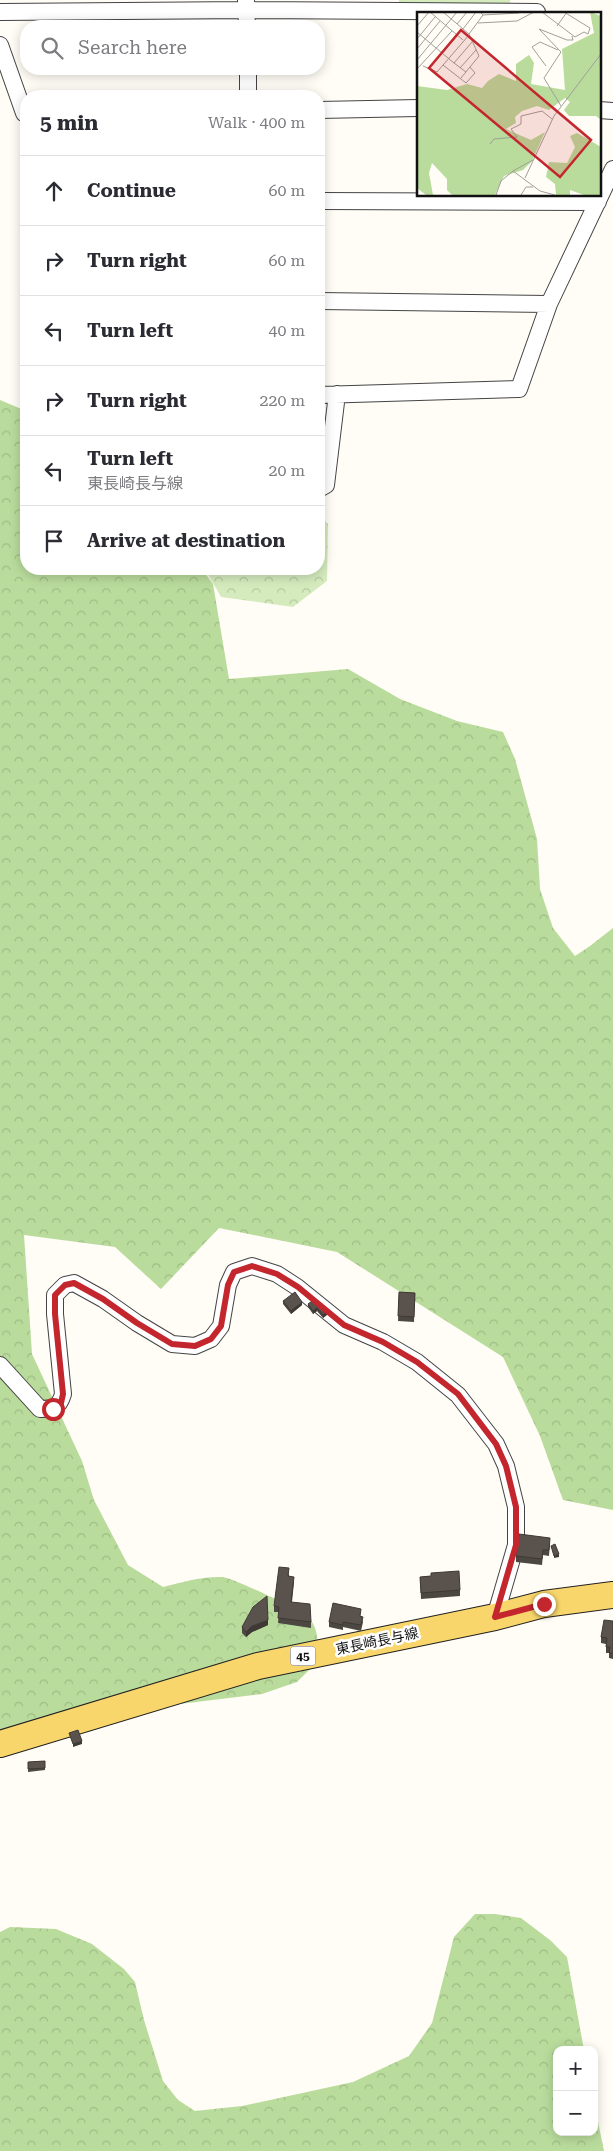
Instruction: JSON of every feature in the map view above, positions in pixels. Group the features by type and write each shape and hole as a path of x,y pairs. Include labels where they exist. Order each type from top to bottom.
{"main road":[{"name":"東長崎長与線","path":"0,1744 258,1666 495,1617 544,1604 613,1595"}],"street":[{"path":"247,5 247,20"},
{"path":"0,12 247,5 537,9"},
{"path":"0,45 20,102"},
{"path":"248,75 248,90"},
{"path":"325,110 417,108"},
{"path":"600,110 613,111"},
{"path":"325,394 519,389 549,304 613,170"},
{"path":"325,201 598,202"},
{"path":"325,301 549,304"},
{"path":"325,486 337,394"},
{"path":"0,1365 40,1409 53,1409 61,1403 63,1394 55,1314 55,1295 65,1285 74,1283 103,1299 137,1323 172,1344 195,1346 211,1339 221,1326 228,1285 234,1272 252,1266 277,1274 298,1287 344,1325 383,1342 417,1362 458,1394 496,1444 506,1466 516,1507 516,1545 495,1617"}],"green space":[{"path":"399,0 510,0 510,6 399,5"},
{"path":"0,400 20,408 20,575 206,575 213,584 229,679 348,669 400,699 457,721 503,732 515,759 537,839 540,889 553,928 575,956 613,928 613,1510 563,1500 540,1436 503,1357 337,1252 219,1228 161,1289 115,1247 24,1235 32,1354 82,1461 94,1500 128,1565 163,1587 208,1577 223,1577 240,1583 283,1603 310,1619 317,1635 318,1646 316,1663 297,1682 262,1694 171,1705 69,1738 0,1746"},
{"path":"325,521 328,524 327,581 293,607 221,597 208,575 325,575"},
{"path":"475,1914 495,1914 521,1918 550,1940 567,1957 583,2046 553,2046 553,2136 598,2136 598,2122 604,2151 0,2151 0,1932 10,1927 56,1929 92,1944 124,1969 135,1982 144,2020 163,2081 178,2100 195,2111 242,2106 353,2082 409,2056 432,2023 454,1937"}],"building":[{"path":"295,1292 302,1302 291,1311 283,1301"},
{"path":"399,1292 415,1293 414,1317 398,1316"},
{"path":"315,1299 320,1307 323,1305 328,1311 323,1315 317,1308 313,1311 308,1304"},
{"path":"519,1534 550,1538 549,1550 543,1550 542,1559 516,1556"},
{"path":"555,1544 559,1554 554,1556 551,1546"},
{"path":"279,1567 289,1568 288,1576 294,1577 291,1602 310,1604 311,1622 278,1618 279,1607 274,1606"},
{"path":"459,1571 460,1590 421,1593 420,1577 431,1576 431,1573"},
{"path":"267,1596 268,1620 252,1626 246,1632 242,1627 253,1607"},
{"path":"333,1603 361,1609 360,1616 363,1617 361,1625 343,1622 343,1625 329,1622"},
{"path":"604,1620 613,1621 613,1653 609,1653 610,1647 606,1647 607,1638 601,1637"},
{"path":"78,1730 82,1741 73,1744 69,1733"},
{"path":"45,1761 45,1768 28,1769 28,1762"}],"route":[{"path":"53,1409 61,1403 63,1394 55,1314 55,1295 65,1285 74,1283 103,1299 137,1323 172,1344 195,1346 211,1339 221,1326 228,1285 234,1272 252,1266 277,1274 298,1287 344,1325 383,1342 417,1362 458,1394 496,1444 506,1466 516,1507 516,1545 495,1617 544,1604"}]}
